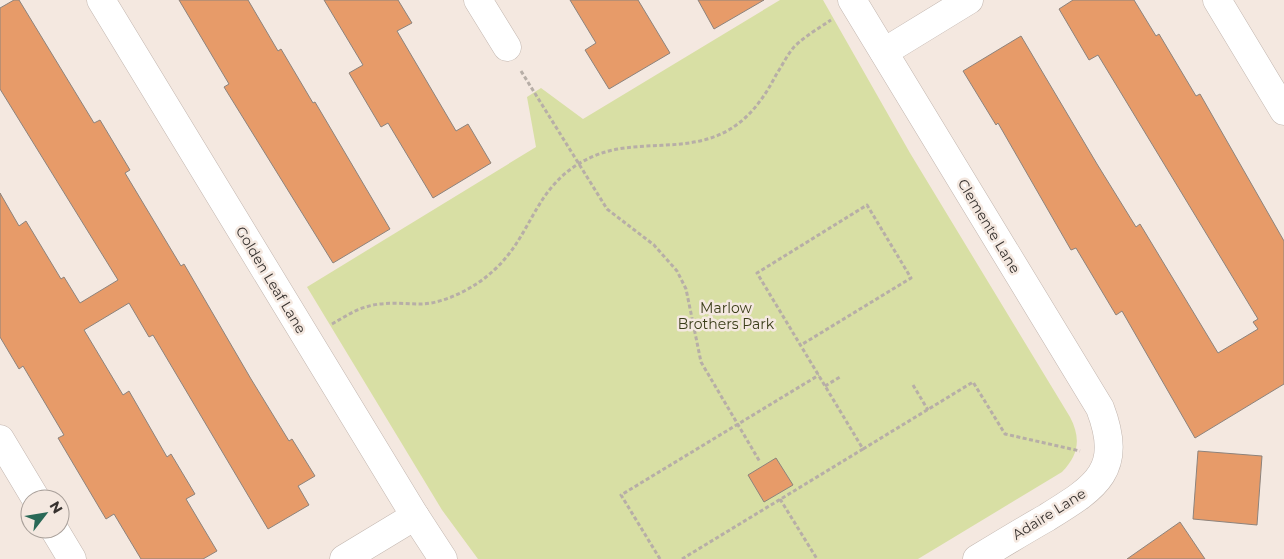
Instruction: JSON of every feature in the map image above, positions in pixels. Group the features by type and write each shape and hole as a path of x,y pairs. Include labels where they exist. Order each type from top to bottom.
{"street":[{"name":"Golden Leaf Lane","path":"101,0 415,516 444,559"},
{"path":"478,0 506,47"},
{"path":"884,52 969,0"},
{"path":"1217,0 1284,111"},
{"name":"Clemente Lane","path":"854,3 1100,408 1108,428 1110,443 1108,457"},
{"path":"0,440 30,489"},
{"name":"Adaire Lane","path":"977,559 1081,496 1098,481 1108,457"},
{"path":"344,559 415,516"},
{"path":"60,539 72,559"}],"path":[{"path":"308,339 365,307 382,304 424,304 439,301 473,285 493,272 506,258 540,200 562,176 578,164 615,150 685,144 714,137 727,131 743,120 756,107 794,47 854,3"},
{"path":"506,47 607,209 620,221 654,245 677,271 686,289 701,362 760,462"},
{"path":"801,344 911,278 867,205 756,273 801,344 863,449"},
{"path":"660,559 621,495 819,375"},
{"path":"825,386 840,377"},
{"path":"682,559 973,382 1005,434 1108,457"},
{"path":"913,385 928,410"},
{"path":"780,499 817,559"}],"green space":[{"name":"Marlow Brothers Park","path":"780,0 823,0 910,153 1070,417 1077,439 1072,459 1062,472 918,559 478,559 442,510 307,287 536,147 527,97 541,88 583,119"}],"building":[{"path":"14,0 19,0 94,123 100,120 130,170 125,173 181,266 184,264 289,441 292,439 315,476 298,486 309,505 268,529 153,335 149,337 129,303 84,330 123,395 129,391 167,457 171,454 195,494 186,499 217,551 203,559 141,559 114,514 106,519 58,438 64,435 23,366 19,369 0,337 0,193 19,226 26,221 61,279 64,277 80,303 118,280 0,89 0,8"},
{"path":"179,0 248,0 278,51 281,49 313,103 315,102 390,229 333,263 224,87 229,84"},
{"path":"324,0 398,0 412,23 397,31 456,131 468,124 491,163 433,198 388,123 381,127 349,73 363,65"},
{"path":"570,0 638,0 670,53 609,89 585,50 596,43"},
{"path":"698,0 764,0 714,29"},
{"path":"1073,0 1134,0 1156,36 1159,34 1196,96 1200,94 1284,241 1284,384 1195,438 1122,311 1116,315 1076,248 1071,250 998,123 996,125 963,71 1021,36 1136,227 1140,224 1218,353 1258,329 1253,322 1258,319 1098,55 1089,60 1059,9"},
{"path":"1198,451 1262,456 1257,525 1193,519"},
{"path":"776,458 793,485 764,502 748,475"},
{"path":"1180,522 1205,559 1127,559"}]}
